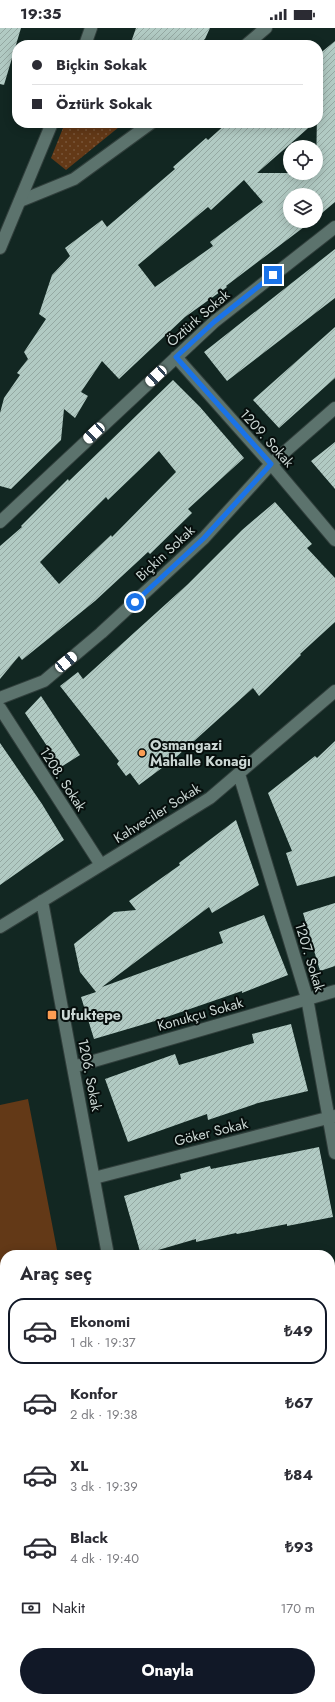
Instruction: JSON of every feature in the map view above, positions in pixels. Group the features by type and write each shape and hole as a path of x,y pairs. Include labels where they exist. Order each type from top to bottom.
{"street":[{"path":"87,40 91,28"},
{"path":"252,40 266,28"},
{"path":"0,248 50,128"},
{"path":"20,201 74,179 144,128"},
{"name":"Öztürk Sokak","path":"0,522 214,322 335,227"},
{"name":"1209. Sokak","path":"176,357 271,464 335,540"},
{"name":"Biçkin Sokak","path":"0,698 44,680 101,633 204,538 271,464 335,408"},
{"name":"Kahveciler Sokak","path":"0,927 210,798 335,691"},
{"name":"1208. Sokak","path":"0,708 101,865"},
{"name":"1207. Sokak","path":"239,774 308,998 332,1117 335,1153"},
{"name":"1206. Sokak","path":"42,901 107,1250"},
{"name":"Konukçu Sokak","path":"73,1067 308,998 335,992"},
{"name":"Göker Sokak","path":"94,1178 332,1117"}],"shaded area":[{"path":"63,128 118,128 66,170 51,158"},
{"path":"28,1099 57,1250 0,1250 0,1105"}],"building":[{"path":"0,28 21,28 17,40 12,40 12,58 4,85 0,84"},
{"path":"136,28 210,28 204,40 132,40"},
{"path":"335,41 335,202 323,212 323,188 283,188 283,228 303,228 226,286 227,287 185,317 119,379 102,361 81,392 88,396 75,418 64,409 61,440 11,489 0,486 0,413 4,398 20,375 17,373 28,359 24,352 46,319 39,314 52,275 70,256 65,248 102,220 107,227 175,169 173,167 206,138 208,140 221,128 308,128 295,140 283,140 283,150 257,173 283,173 283,180 323,180 323,140 317,140 317,128 323,128 323,51","holes":["244,180 263,202 210,242 213,246 155,287 138,265 208,207 211,210"]},
{"path":"335,249 335,298 227,381 204,352"},
{"path":"335,327 335,378 279,428 253,400"},
{"path":"173,380 200,407 244,458 188,509 192,513 150,554 148,552 95,601 22,660 19,656 0,679 0,546 22,527 21,526 68,479 69,481","holes":["159,451 176,472 112,537 111,535 59,584 40,562 106,497 108,500"]},
{"path":"335,442 335,489 311,461"},
{"path":"275,502 312,544 307,548 335,578 335,622 300,654 301,655 259,696 253,688 174,759 139,785 130,773 126,776 117,764 119,761 60,686 78,672 83,679 188,584 242,530"},
{"path":"41,696 80,755 61,767 25,713"},
{"path":"335,741 335,876 297,886 286,853 292,851 268,793 315,756 317,758"},
{"path":"0,743 42,804 64,840 0,885"},
{"path":"236,820 259,885 212,913 209,907 102,987 223,943 219,932 264,915 288,975 242,993 242,991 155,1021 94,1039 81,997 96,992 80,972 74,944 114,912 136,910 129,901 180,865 179,863"},
{"path":"335,903 335,966 320,971 303,913"},
{"path":"291,1024 308,1091 258,1103 208,1120 207,1114 128,1142 105,1079 175,1054 179,1065 254,1043 252,1034"},
{"path":"319,1147 333,1217 287,1226 287,1224 236,1233 196,1242 196,1239 158,1250 140,1250 124,1196 181,1179 180,1174 210,1166 211,1169"}],"place":[{"name":"Osmangazi Mahalle Konağı","path":"142,753"},
{"name":"Ufuktepe","path":"52,1015"}],"route":[{"path":"135,602 204,538 271,464 176,357 214,322 273,275"}]}
